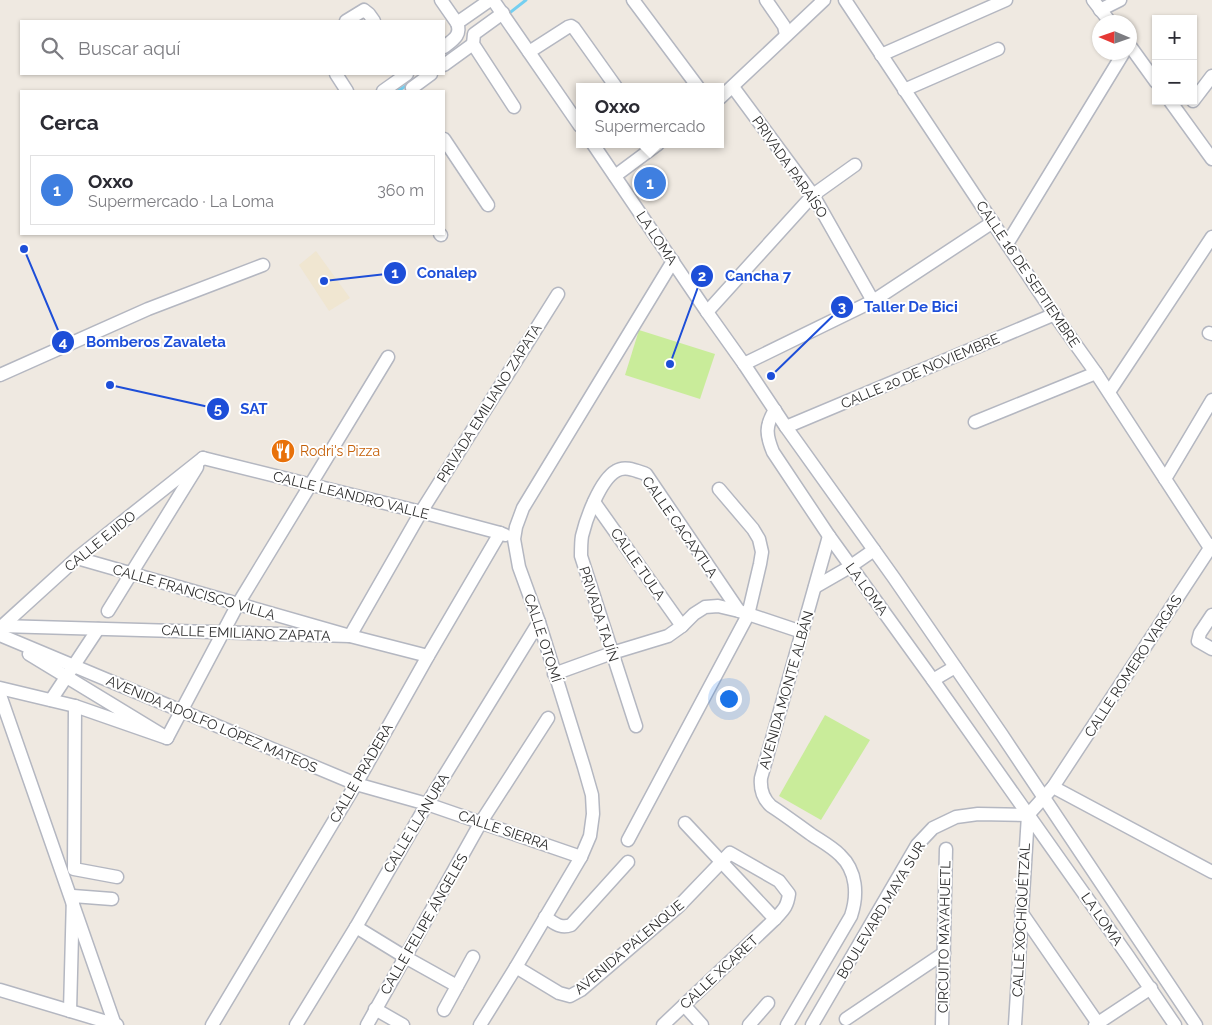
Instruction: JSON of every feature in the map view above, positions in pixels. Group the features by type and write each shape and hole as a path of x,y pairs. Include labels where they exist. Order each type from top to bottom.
{"street":[{"path":"441,0 459,29 458,34 445,46"},
{"path":"457,23 492,0 503,13 576,120"},
{"path":"633,0 695,83"},
{"path":"766,0 784,26 786,35"},
{"path":"724,95 824,0"},
{"name":"CALLE 16 DE SEPTIEMBRE","path":"845,0 1211,547"},
{"path":"882,54 1006,0"},
{"path":"1104,15 1096,5 1120,0"},
{"path":"348,20 364,10 373,20"},
{"path":"445,64 472,44 474,34 503,13"},
{"path":"529,52 571,26 613,83"},
{"path":"472,44 514,106"},
{"path":"904,90 998,49"},
{"path":"1137,56 1152,76"},
{"path":"1007,244 1119,60"},
{"path":"337,75 346,90"},
{"path":"384,90 406,75"},
{"path":"411,90 431,75"},
{"path":"1197,96 1212,76"},
{"name":"PRIVADA PARAÍSO","path":"733,87 812,194 873,301"},
{"path":"1173,105 1212,159"},
{"path":"1181,117 1190,105"},
{"path":"445,140 488,205"},
{"name":"LA LOMA","path":"596,148 775,410 769,420 767,429 772,452 829,536 1176,1025"},
{"path":"614,176 652,148"},
{"path":"707,312 812,194 855,165"},
{"path":"744,364 873,301 992,222"},
{"path":"1109,392 1212,237"},
{"name":"CALLE OTOMÍ","path":"480,1025 581,857 590,836 593,814 592,795 584,767 519,567 514,539 516,527 523,508 673,261"},
{"path":"0,375 148,309 263,265"},
{"name":"PRIVADA EMILIANO ZAPATA","path":"421,512 558,294"},
{"name":"CALLE 20 DE NOVIEMBRE","path":"786,427 1055,314"},
{"path":"0,687 75,706 167,738 238,604 388,357"},
{"path":"975,422 1096,373"},
{"path":"1165,480 1212,400"},
{"path":"775,410 955,667 1196,1025"},
{"path":"108,611 202,458"},
{"name":"CALLE LEANDRO VALLE","path":"202,458 500,533"},
{"name":"CALLE EJIDO","path":"1,630 77,558 202,458"},
{"name":"CALLE CACAXTLA","path":"594,502 603,483 617,470 630,468 646,474 743,613"},
{"path":"628,840 743,613 760,564 762,552 759,539 753,529 719,489"},
{"name":"CALLE TULA","path":"594,502 682,626"},
{"name":"PRIVADA TAJÍN","path":"594,502 582,537 581,556 636,726"},
{"name":"CALLE EMILIANO ZAPATA","path":"1,630 98,628 350,636 421,512"},
{"path":"500,533 514,539"},
{"name":"CALLE PRADERA","path":"212,1025 356,784 500,533"},
{"name":"AVENIDA MONTE ALBÁN","path":"787,1025 851,916 855,904 856,890 853,878 841,855 771,806 766,801 761,786 761,778 829,536"},
{"name":"CALLE ROMERO VARGAS","path":"1028,815 1053,788 1211,547"},
{"path":"815,587 874,550"},
{"name":"CALLE FRANCISCO VILLA","path":"77,558 350,636 428,656"},
{"path":"554,674 612,653 668,636 705,607 718,606 802,632"},
{"path":"1212,616 1200,633 1198,641 1212,649"},
{"name":"CALLE LLANURA","path":"296,1025 538,622"},
{"path":"52,700 98,628"},
{"name":"AVENIDA ADOLFO LÓPEZ MATEOS","path":"1,630 70,671 167,738"},
{"path":"933,680 955,667"},
{"name":"AVENIDA ADOLFO LÓPEZ MATEOS","path":"70,671 181,711 356,784 427,804"},
{"path":"0,695 116,1025"},
{"path":"75,706 74,868 118,877"},
{"name":"CALLE FELIPE ÁNGELES","path":"367,1025 481,822 548,718"},
{"path":"1053,788 1212,872"},
{"name":"CALLE SIERRA","path":"427,804 581,857"},
{"name":"BOULEVARD MAYA SUR","path":"812,1025 917,845 933,828 956,817 978,814 1028,815"},
{"name":"CALLE XOCHIQUÉTZAL","path":"1015,1025 1028,815"},
{"path":"685,824 726,858 775,919"},
{"name":"CIRCUITO MAYAHUETL","path":"942,1025 946,849"},
{"name":"CALLE XCARET","path":"663,1025 775,919 788,903 789,894 779,882 726,858"},
{"name":"AVENIDA PALENQUE","path":"516,968 560,993 570,996 581,990 679,906 726,858"},
{"path":"545,917 564,927 571,925 628,862"},
{"path":"73,900 112,900"},
{"path":"70,1011 73,900"},
{"path":"1021,912 1098,1024 1150,988"},
{"path":"356,927 457,986"},
{"path":"846,1019 944,952"},
{"path":"444,1010 473,957"},
{"path":"0,990 116,1025"},
{"path":"749,1025 768,1003"},
{"path":"684,1005 702,1025"},
{"path":"375,1009 403,1025"},
{"path":"1015,1012 1026,1025"}],"shaded area":[{"path":"316,251 350,298 329,311 299,265"}],"green space":[{"path":"639,330 715,354 700,399 625,375"},
{"path":"825,715 870,740 821,820 779,796"}],"waterway":[{"path":"507,15 526,0"},
{"path":"400,90 410,83"}],"place":[{"name":"Oxxo","path":"650,183"},
{"name":"Bomberos Zavaleta","path":"24,249"},
{"name":"Conalep","path":"324,281"},
{"name":"Cancha 7","path":"670,364"},
{"name":"Taller De Bici","path":"771,376"},
{"name":"SAT","path":"110,385"},
{"name":"Rodri's Pizza","path":"283,451"}]}
